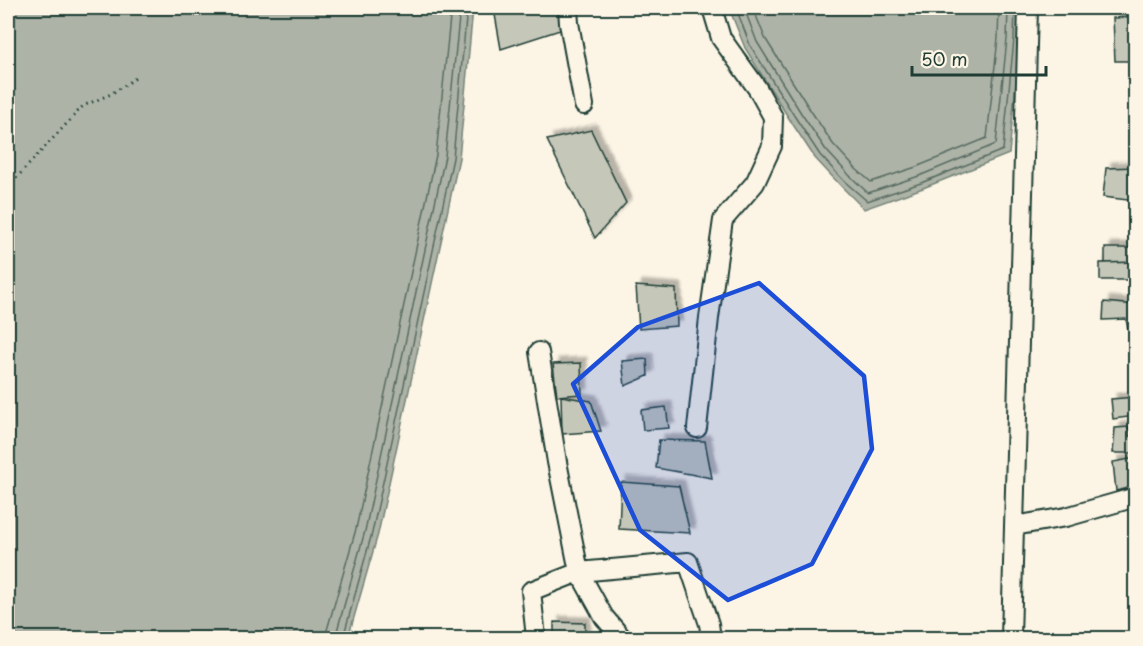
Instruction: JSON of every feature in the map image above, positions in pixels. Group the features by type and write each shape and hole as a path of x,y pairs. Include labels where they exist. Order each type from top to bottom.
{"street":[{"path":"568,8 568,23 584,105"},
{"path":"697,428 723,220 755,183 772,146 773,117 757,88 721,38 712,8"},
{"path":"1011,639 1028,8"},
{"path":"539,352 557,462 579,572 604,617 622,639"},
{"path":"1014,526 1066,517 1136,497"},
{"path":"536,639 531,591 579,572 688,562 709,624 711,639"}],"path":[{"path":"8,187 83,106 111,94 137,77"}],"highlighted area":[{"path":"759,283 864,376 872,449 812,564 728,600 640,530 573,384 638,327"}],"water":[{"path":"8,8 473,8 459,158 378,534 348,638 8,638"},
{"path":"729,8 1021,8 1009,154 864,209 815,158 745,48"}],"building":[{"path":"562,8 566,28 501,49 494,9"},
{"path":"1136,17 1136,61 1115,61 1113,18"},
{"path":"591,130 626,203 595,238 547,140"},
{"path":"1136,167 1136,201 1103,197 1106,168"},
{"path":"1105,248 1135,248 1136,262 1105,263"},
{"path":"1136,262 1136,280 1100,280 1100,263"},
{"path":"636,286 676,289 677,326 639,329"},
{"path":"1104,302 1136,305 1136,330 1128,329 1126,319 1103,320"},
{"path":"647,359 648,376 625,386 622,361"},
{"path":"581,363 582,394 557,396 553,364"},
{"path":"561,396 591,401 601,431 562,434"},
{"path":"1136,397 1136,416 1113,419 1111,399"},
{"path":"666,407 669,428 643,430 641,410"},
{"path":"1129,427 1129,436 1136,438 1136,453 1113,453 1115,428"},
{"path":"659,440 705,441 712,478 656,468"},
{"path":"1136,458 1136,486 1116,491 1113,462"},
{"path":"621,482 679,486 690,533 619,529"},
{"path":"554,622 585,623 585,638 554,638"}]}
